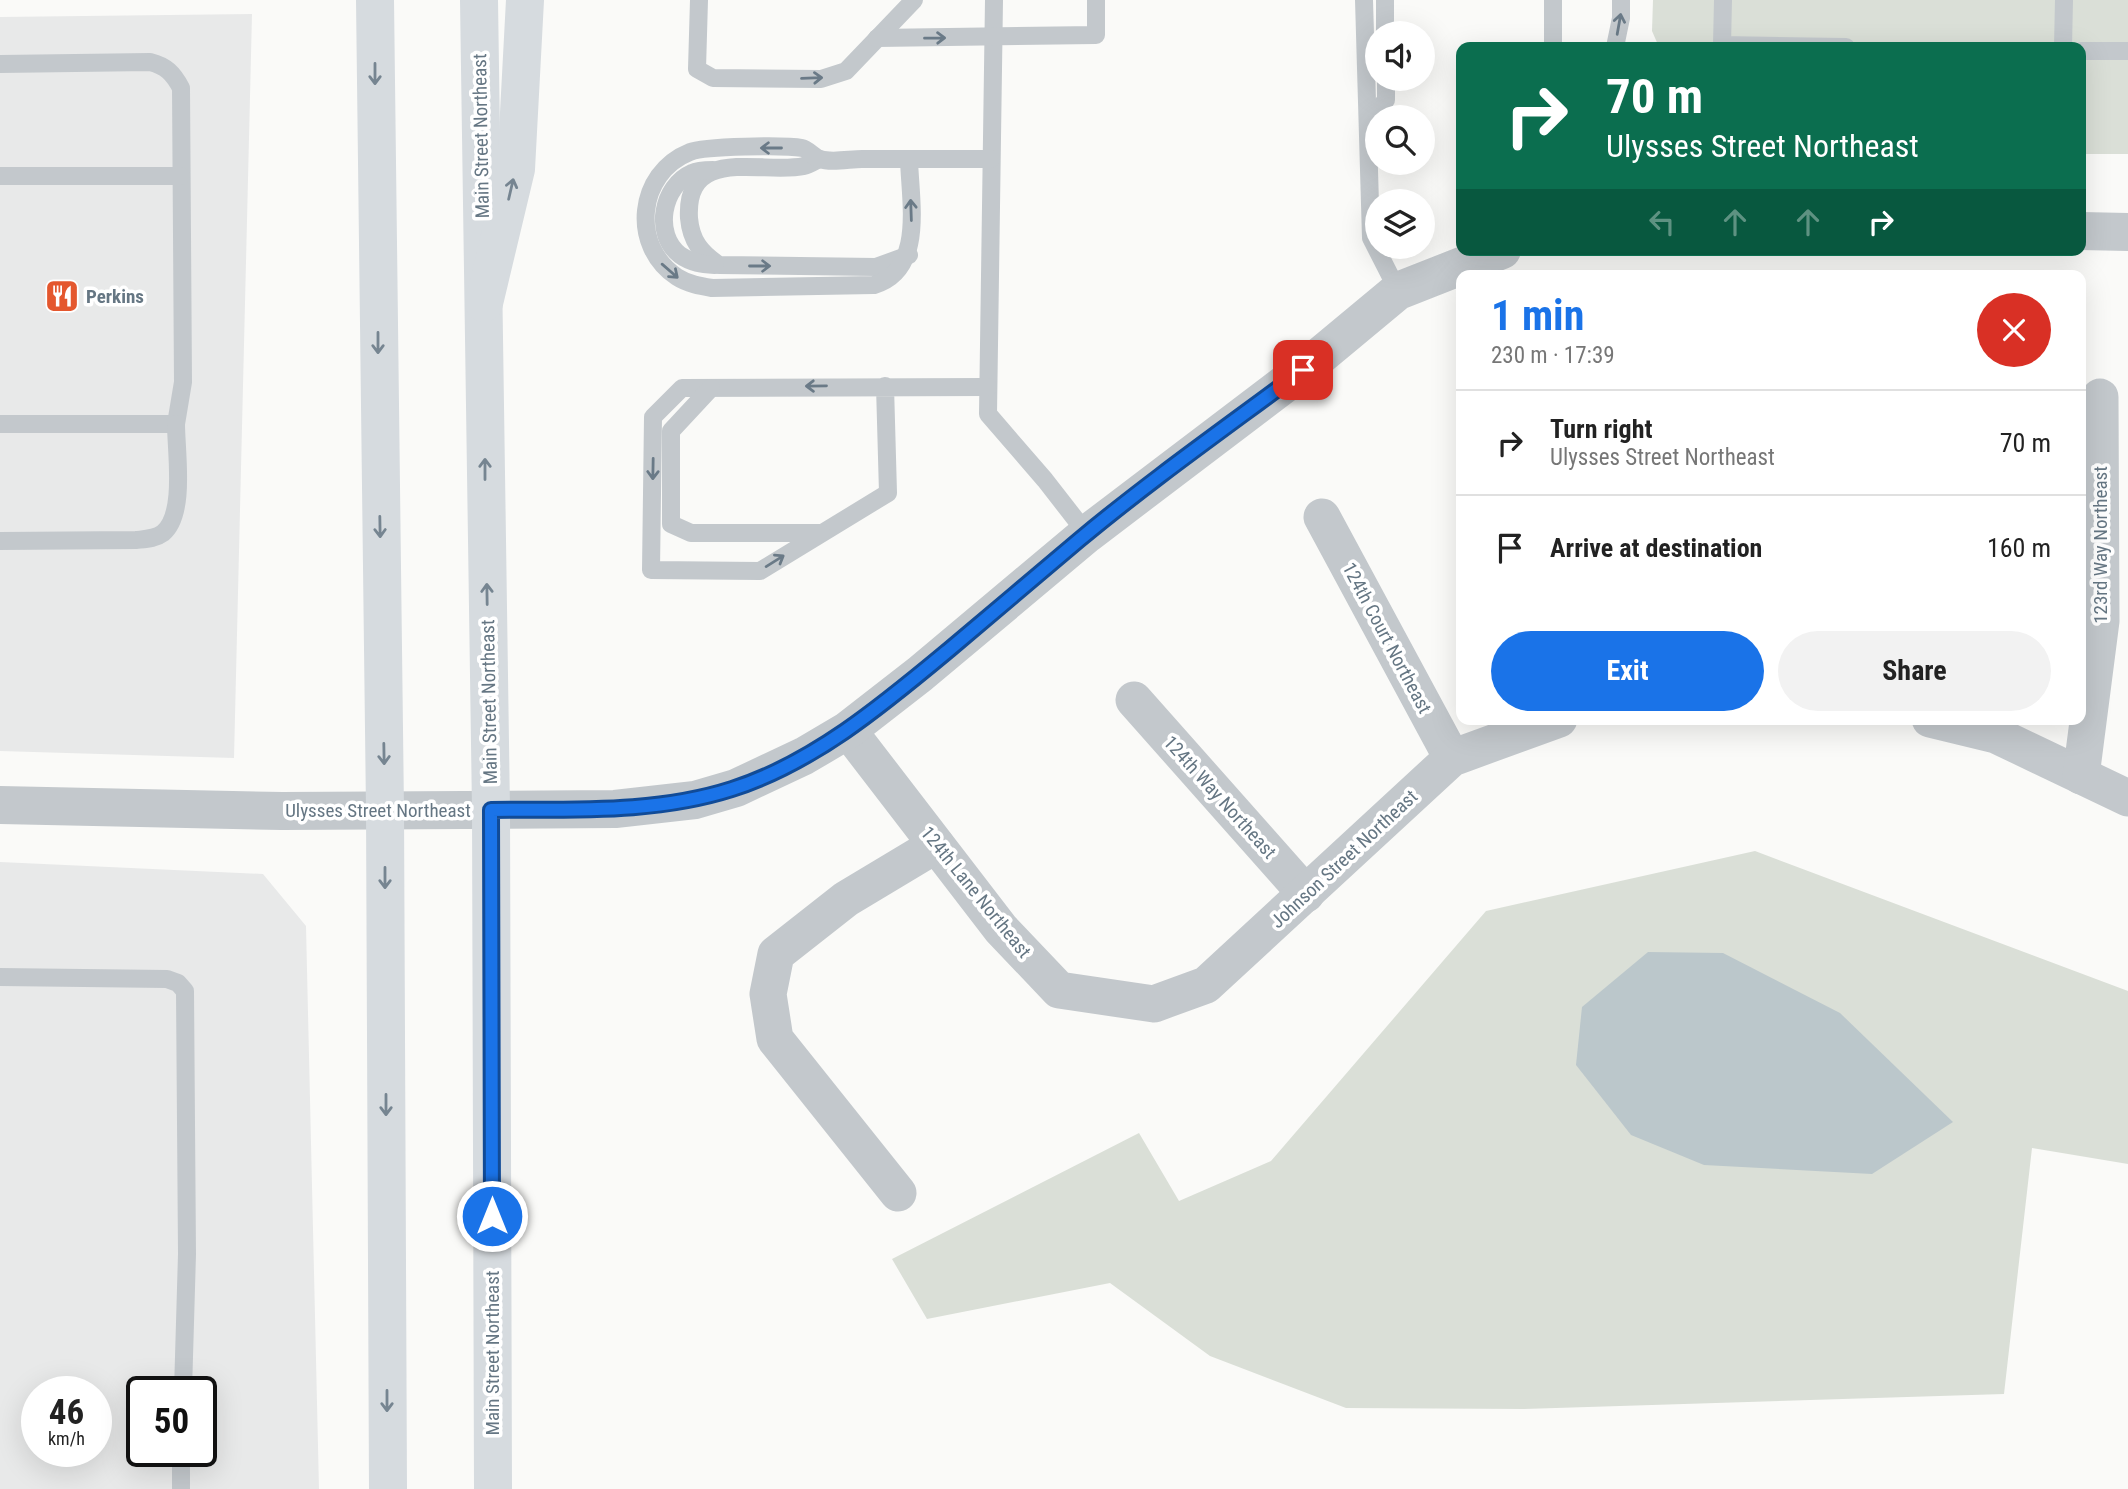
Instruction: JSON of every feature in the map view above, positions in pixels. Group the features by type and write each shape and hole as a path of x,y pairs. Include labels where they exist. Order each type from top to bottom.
{"main road":[{"path":"375,0 385,810 388,1489"},
{"name":"Main Street Northeast","path":"479,0 491,810 493,1489"},
{"path":"484,303 516,169 525,0"}],"street":[{"path":"2086,231 2128,232"},
{"name":"Ulysses Street Northeast","path":"0,805 176,809 615,809 695,800 736,788 848,730 920,674 1087,534 1303,370 1398,291 1487,256"},
{"name":"123rd Way Northeast","path":"2081,776 2101,621 2100,397"},
{"name":"124th Court Northeast","path":"1322,517 1452,758"},
{"name":"124th Way Northeast","path":"1134,700 1306,894"},
{"name":"Johnson Street Northeast","path":"1135,1002 1154,1004 1206,985 1452,758 1543,725"},
{"path":"1955,725 1996,735 2128,798"},
{"name":"124th Lane Northeast","path":"848,730 1001,929 1059,990 1135,1002"},
{"path":"898,1193 775,1040 768,994 776,954 846,899 936,845"}],"lane":[{"path":"699,0 698,69 713,78 821,79 846,71 914,0"},
{"path":"993,0 988,414 1087,534"},
{"path":"877,38 1096,36 1096,0"},
{"path":"1364,0 1367,105"},
{"path":"1384,0 1385,21"},
{"path":"1553,0 1553,42"},
{"path":"1616,42 1622,18 1621,0"},
{"path":"1723,0 1723,42"},
{"path":"2063,42 2064,0"},
{"path":"2086,51 2128,51"},
{"path":"0,64 150,62 163,65 174,75 181,88 183,382 176,424 177,508 171,523 162,534 151,539 136,540 0,541"},
{"path":"819,159 804,148 712,148 691,151 672,161 658,177 648,195 644,216 646,234 653,251 677,278 712,288 874,285 885,282 900,270 909,255 909,159"},
{"path":"909,255 876,267 696,264 679,254 668,242 664,221 666,201 676,185 694,172 717,169 804,166 819,159 991,159"},
{"path":"717,169 700,181 691,197 689,216 695,244 703,255 719,265"},
{"path":"1369,175 1371,238 1398,291"},
{"path":"0,176 181,176"},
{"path":"885,386 888,493 760,571 652,570 653,417 682,388 885,386 988,387"},
{"path":"711,388 671,430 671,524 691,533 821,533"},
{"path":"0,424 176,424"},
{"path":"0,977 166,979 177,983 185,991 187,1254 183,1376"},
{"path":"181,1467 181,1489"}],"shaded area":[{"path":"1653,0 2128,0 2128,154 2086,154 2086,42 1657,42 1652,31"},
{"path":"252,14 234,758 0,751 0,17"},
{"path":"1755,851 2128,991 2128,1164 2032,1148 2004,1394 1524,1409 1346,1408 1210,1356 1110,1283 927,1319 892,1259 1139,1133 1179,1201 1271,1161 1486,911"},
{"path":"0,862 263,874 306,926 319,1489 0,1489"},
{"path":"1648,952 1723,953 1840,1013 1953,1122 1872,1174 1704,1165 1631,1135 1576,1065 1582,1007"}],"place":[{"name":"Perkins","path":"62,296"}],"route":[{"path":"492,1216 491,810 615,809 695,800 736,788 804,756 848,730 920,674 1087,534 1303,370"}]}
